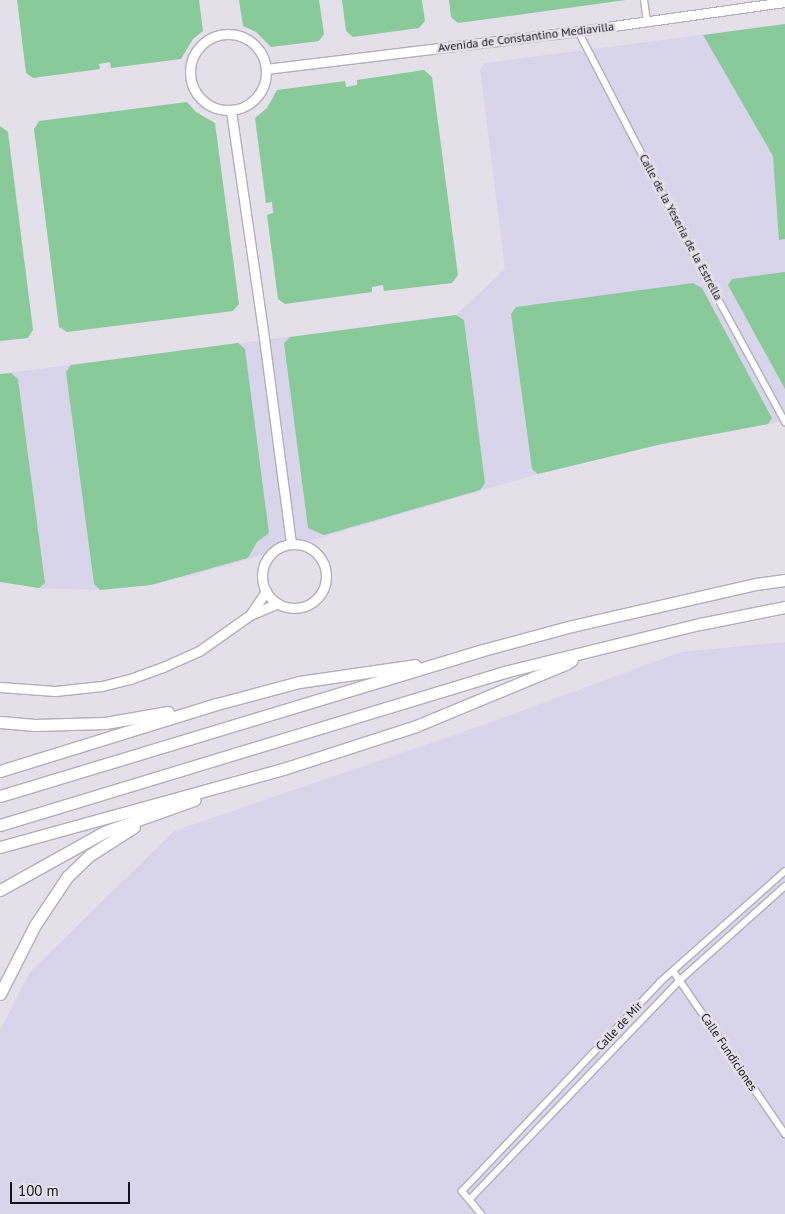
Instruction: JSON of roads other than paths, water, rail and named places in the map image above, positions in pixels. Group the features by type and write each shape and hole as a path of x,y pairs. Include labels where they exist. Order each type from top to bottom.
{"highway":[{"path":"0,796 431,665 572,626 756,584 785,580"},
{"path":"0,825 508,671 700,624 785,607"},
{"path":"0,890 104,832 282,769 416,726 566,664 579,654"},
{"path":"0,771 217,704 299,682 407,665 431,665"},
{"path":"0,722 35,725 104,723 217,704"},
{"path":"0,848 282,769"},
{"path":"0,994 35,925 67,877 90,856 117,836 190,802"}],"street":[{"path":"644,0 647,21"},
{"name":"Avenida de Constantino Mediavilla","path":"266,69 578,31 749,4 785,2"},
{"name":"Calle de la Yeseria de la Estrella","path":"578,31 700,266 785,422"},
{"path":"222,35 234,35 246,39 256,46 263,56 266,69 265,81 261,92 252,102 230,111 209,105 194,90 190,68 193,56 200,46 210,38 222,35"},
{"path":"230,111 262,323 291,544"},
{"path":"291,544 302,545 318,554 324,565 326,579 321,594 309,605 293,608 278,603 266,591 263,583 264,565 274,551 291,544"},
{"path":"250,615 266,591"},
{"path":"0,687 55,690 102,686 130,679 198,651 250,615 278,603"},
{"name":"Calle de Mir","path":"785,871 673,971 462,1191 470,1199 680,980 785,886"},
{"name":"Calle Fundiciones","path":"673,971 785,1134"},
{"path":"470,1199 482,1214"}]}
